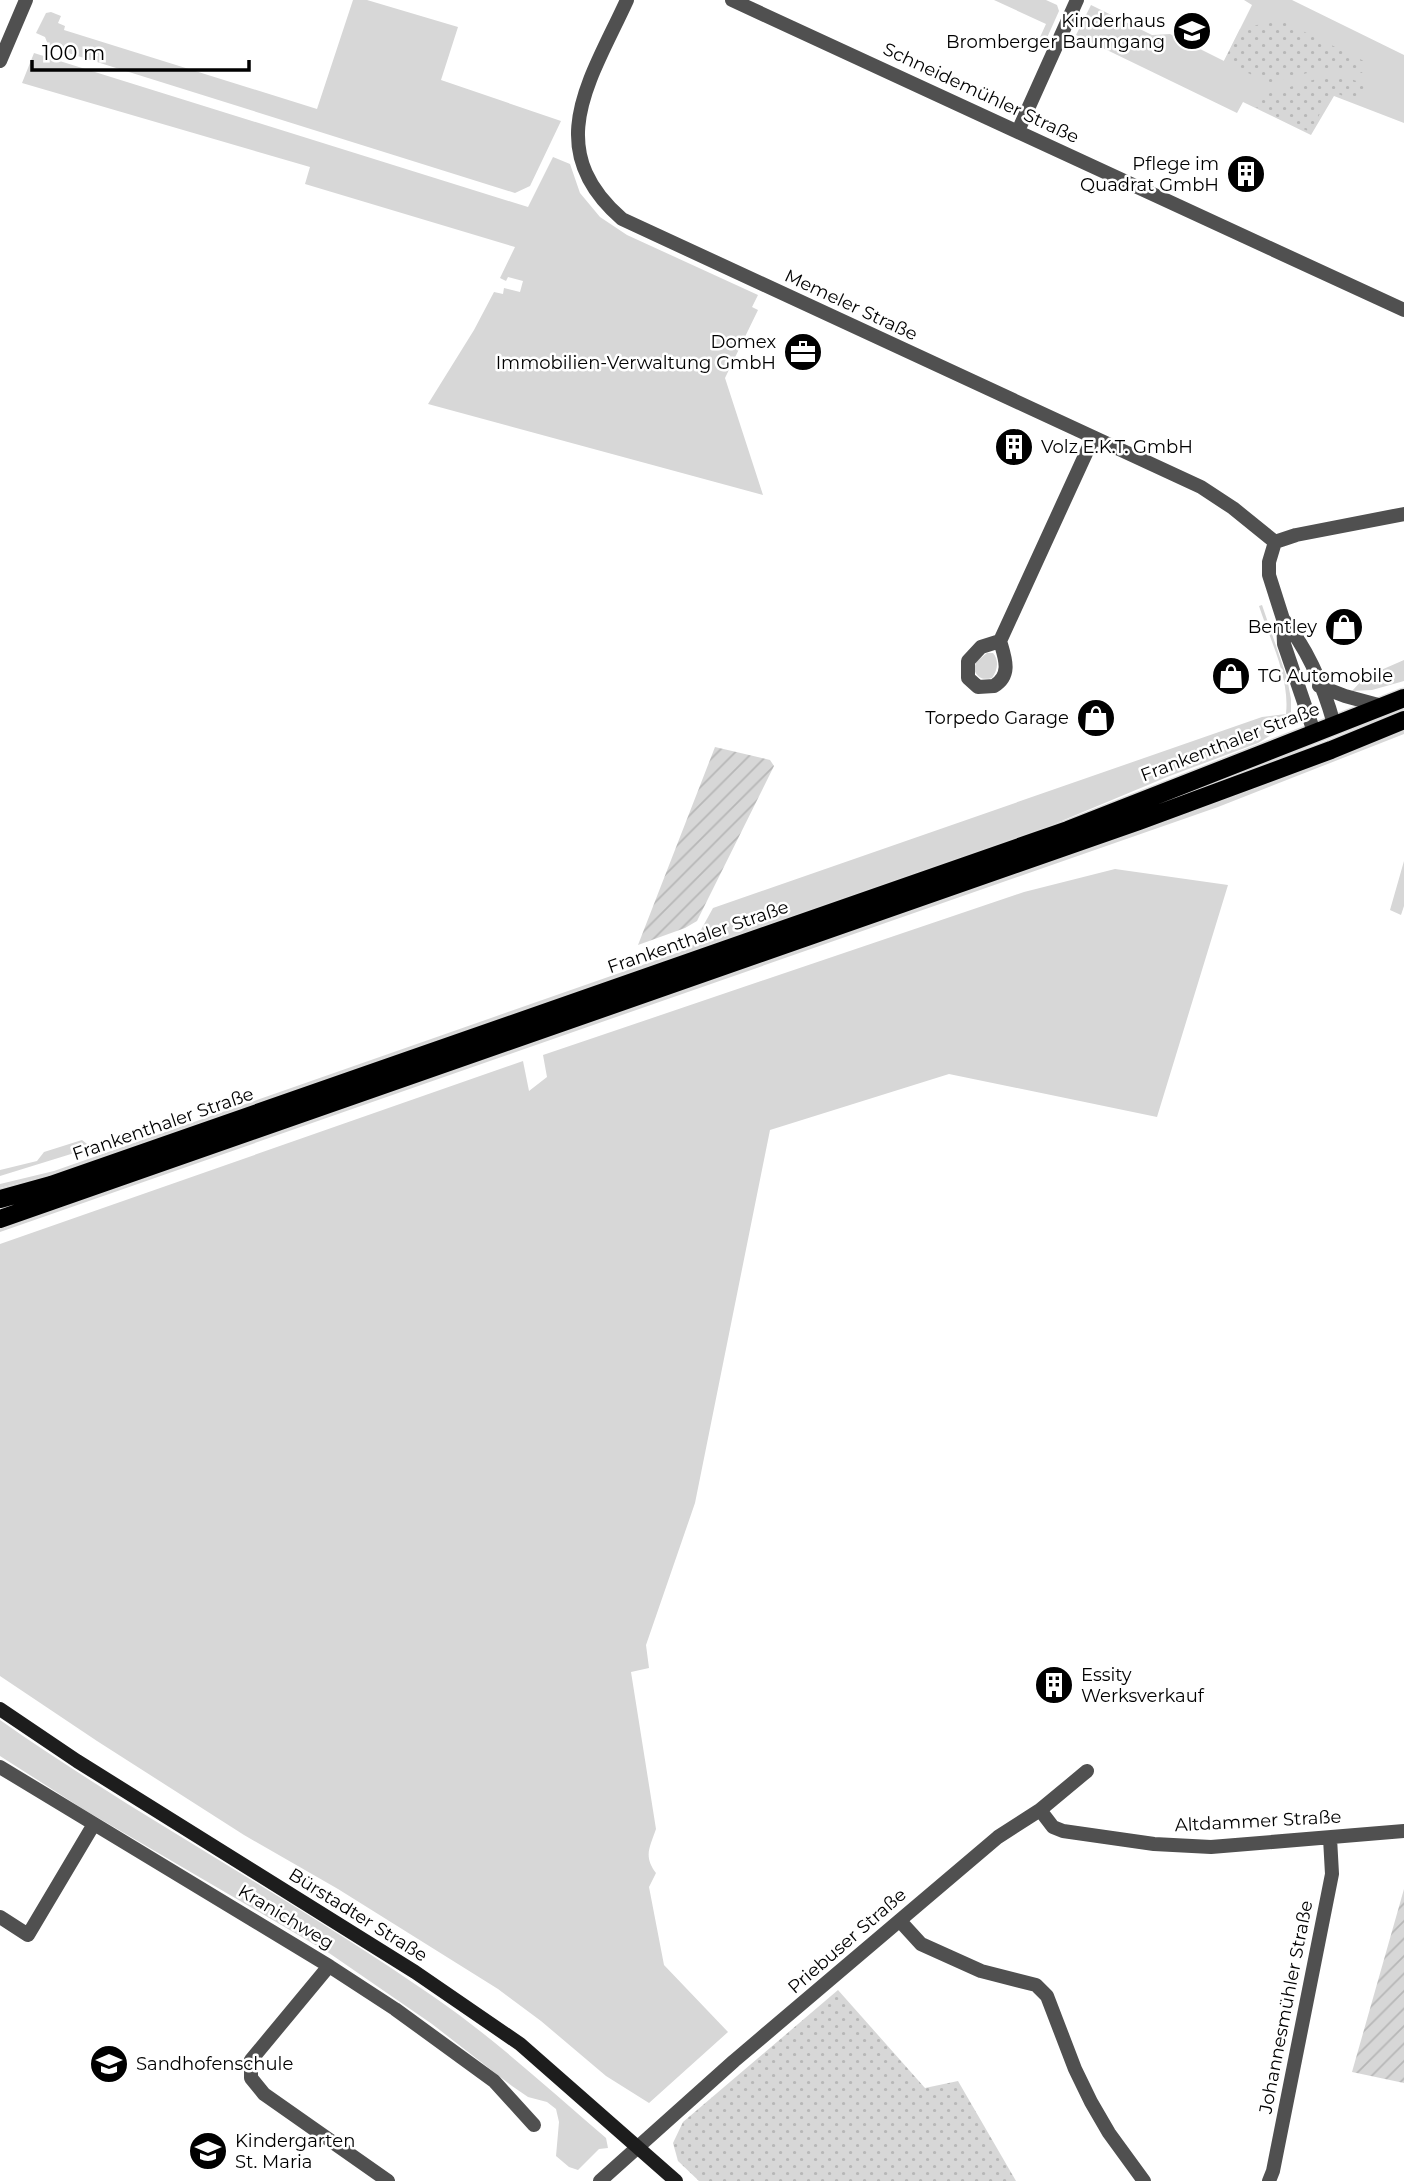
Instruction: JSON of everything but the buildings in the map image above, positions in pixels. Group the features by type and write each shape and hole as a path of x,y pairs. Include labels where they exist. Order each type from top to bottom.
{"main road":[{"name":"Frankenthaler Straße","path":"0,1199 64,1181 1056,834 1404,698"},
{"name":"Frankenthaler Straße","path":"0,1219 1053,852 1331,750 1404,720"},
{"path":"1331,750 1334,724"},
{"path":"1314,732 1331,750"},
{"name":"Bürstadter Straße","path":"0,1709 88,1769 436,1986 520,2044 676,2181"}],"street":[{"path":"0,61 26,0"},
{"name":"Memeler Straße","path":"627,0 582,99 577,137 581,161 590,184 622,219 1201,487 1248,519 1275,542"},
{"name":"Schneidemühler Straße","path":"732,0 1404,310"},
{"path":"1018,131 1077,0"},
{"path":"1000,641 1093,438"},
{"path":"1314,732 1284,645 1283,619 1269,575 1269,562 1275,542 1296,535 1404,514"},
{"path":"1283,619 1299,639 1334,724"},
{"path":"1319,686 1382,706"},
{"name":"Kranichweg","path":"0,1766 396,2009 494,2081 534,2125"},
{"name":"Priebuser Straße","path":"600,2181 637,2146 998,1837 1040,1810 1087,1771"},
{"name":"Altdammer Straße","path":"1040,1810 1053,1826 1063,1831 1154,1844 1211,1847 1404,1831"},
{"path":"0,1917 28,1934 94,1824"},
{"name":"Johannesmühler Straße","path":"1269,2181 1332,1874 1330,1838"},
{"path":"900,1921 921,1944 981,1971 1036,1985 1047,1996 1075,2069 1091,2102 1109,2133 1144,2181"},
{"path":"329,1966 251,2060 251,2078 264,2094 388,2181"}],"shaded area":[{"path":"353,0 367,0 458,27 441,80 561,121 530,186 515,193 49,47 45,37 36,33 46,13 51,12 61,16 58,23 65,26 64,30 317,109"},
{"path":"994,0 1046,0 1057,5 1059,11 1042,49 1036,46 1046,24"},
{"path":"1244,0 1292,0 1404,55 1404,123 1334,96 1311,135 1243,102 1237,113 1076,35 1091,5 1152,35 1170,34 1224,61 1252,5"},
{"path":"1279,20 1368,63 1362,73 1323,69 1268,83 1224,61 1240,29"},
{"path":"34,53 528,207 553,157 570,164 580,193 600,217 627,235 758,295 752,307 758,310 725,378 763,495 428,404 494,292 503,294 504,288 520,292 523,281 508,277 506,281 500,278 515,247 305,184 310,167 22,83"},
{"path":"1323,77 1351,79 1367,85 1358,103 1332,91 1310,132 1251,105 1256,97"},
{"path":"1262,605 1287,678 1291,716 1284,727 1258,743 1167,777 999,847 70,1170 0,1188 0,1184 54,1171 691,948 713,908 1262,717 1286,714 1282,673 1259,606"},
{"path":"987,653 993,653 997,665 992,678 984,679 974,670 976,662"},
{"path":"1404,660 1404,681 1372,690 1352,691 1365,677"},
{"path":"1404,730 1404,734 1218,807 0,1232 0,1226 1323,762"},
{"path":"715,747 770,760 774,766 697,921 638,945"},
{"path":"1404,861 1404,906 1401,915 1390,910"},
{"path":"1115,869 1228,885 1157,1117 949,1074 770,1130 695,1503 646,1645 649,1668 631,1672 656,1829 649,1856 656,1873 649,1887 664,1965 728,2032 649,2103 606,2076 498,1989 338,1889 244,1835 0,1676 0,1244 523,1061 529,1091 547,1077 543,1055 1024,892"},
{"path":"82,1140 87,1144 84,1150 0,1176 0,1170 37,1161 44,1152"},
{"path":"0,1720 107,1791 327,1926 434,1997 543,2083 606,2138 608,2148 599,2149 578,2170 569,2167 556,2156 559,2122 556,2109 547,2102 528,2097 432,2024 329,1953 83,1809 0,1756"},
{"path":"1404,1889 1404,2083 1352,2072"},
{"path":"838,1990 925,2088 958,2081 1016,2181 699,2181 678,2161 673,2143 683,2122"}],"place":[{"name":"Kinderhaus Bromberger Baumgang","path":"1192,31"},
{"name":"Pflege im Quadrat GmbH","path":"1246,174"},
{"name":"Domex Immobilien-Verwaltung GmbH","path":"803,352"},
{"name":"Volz E.K.T. GmbH","path":"1014,447"},
{"name":"Bentley","path":"1344,627"},
{"name":"TG Automobile","path":"1231,676"},
{"name":"Torpedo Garage","path":"1096,718"},
{"name":"Essity Werksverkauf","path":"1054,1685"},
{"name":"Sandhofenschule","path":"109,2064"},
{"name":"Kindergarten St. Maria","path":"208,2151"}]}
